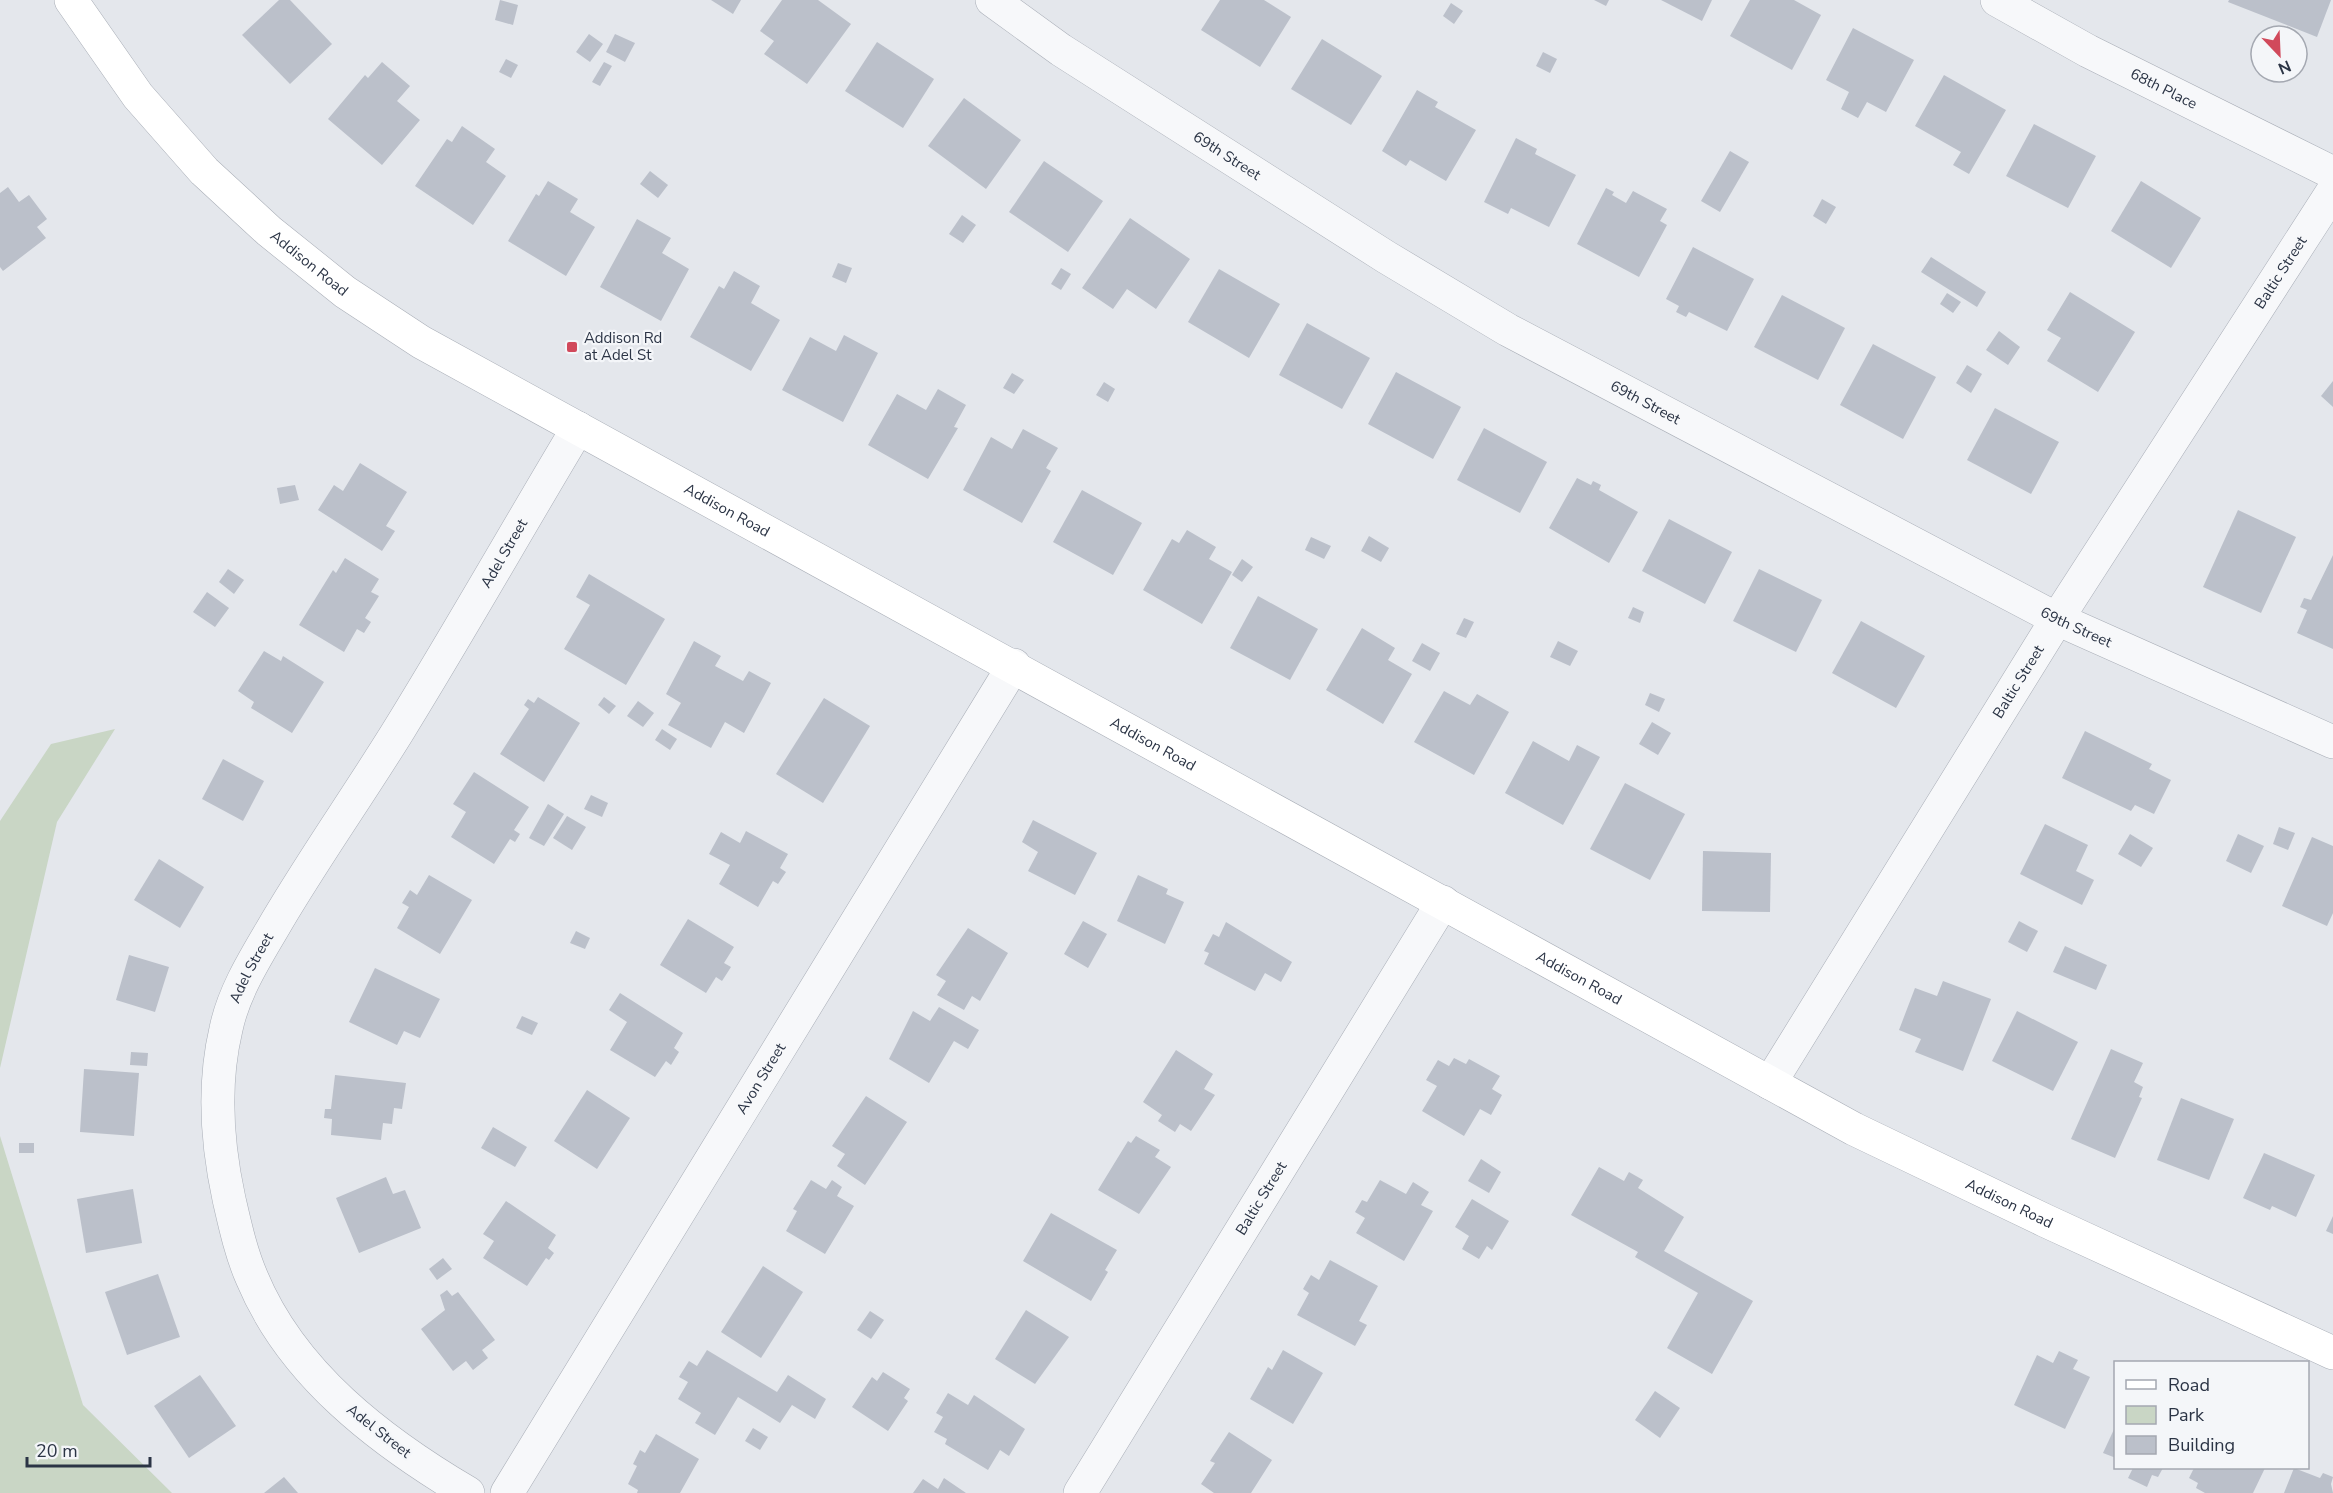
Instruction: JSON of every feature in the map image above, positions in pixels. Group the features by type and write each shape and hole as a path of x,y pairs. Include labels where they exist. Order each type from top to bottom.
{"main road":[{"name":"Addison Road","path":"71,0 138,96 204,171 269,231 345,292 421,342 1014,665 1854,1129 2035,1216 2333,1353"}],"street":[{"name":"69th Street","path":"992,0 1071,56 1386,257 1508,330 2057,619 2333,742"},
{"name":"68th Place","path":"1997,0 2088,51 2333,173"},
{"name":"Baltic Street","path":"1770,1083 2057,619 2333,191"},
{"name":"Adel Street","path":"468,1493 395,1445 350,1410 315,1377 267,1309 251,1276 234,1221 223,1170 218,1097 226,1028 255,959 400,728 578,428"},
{"name":"Avon Street","path":"507,1493 1014,665"},
{"name":"Baltic Street","path":"1080,1493 1443,902"}],"green space":[{"path":"115,729 57,822 0,1068 0,821 51,744"},
{"path":"0,1136 83,1405 172,1493 0,1493"}],"building":[{"path":"279,0 290,0 332,44 290,84 242,35"},
{"path":"500,0 518,5 513,25 495,20"},
{"path":"711,0 741,0 733,14"},
{"path":"782,0 818,0 851,24 807,84 764,54 774,41 760,31"},
{"path":"1220,0 1264,0 1291,17 1260,67 1201,30"},
{"path":"1594,0 1609,0 1606,6"},
{"path":"1661,0 1712,0 1702,21"},
{"path":"1750,0 1794,0 1821,15 1792,70 1730,36"},
{"path":"2229,0 2331,0 2317,37 2309,34 2309,24 2284,24 2228,2"},
{"path":"1451,3 1463,11 1454,24 1443,16"},
{"path":"1853,28 1914,60 1886,112 1867,102 1858,118 1841,109 1849,92 1826,80"},
{"path":"589,34 603,44 590,62 576,52"},
{"path":"615,34 635,43 625,62 606,52"},
{"path":"1322,39 1382,76 1351,125 1291,89"},
{"path":"877,42 934,79 903,128 845,91"},
{"path":"1543,52 1557,59 1550,73 1536,66"},
{"path":"506,59 518,65 511,78 499,72"},
{"path":"382,62 410,86 397,101 420,120 382,165 328,119 365,75 368,78"},
{"path":"604,62 612,66 600,86 592,82"},
{"path":"1944,75 2006,110 1969,174 1953,165 1961,152 1915,126"},
{"path":"1417,90 1438,102 1435,107 1476,130 1446,181 1410,160 1406,166 1382,151"},
{"path":"964,98 1021,140 986,189 928,146"},
{"path":"2034,124 2096,156 2068,208 2006,176"},
{"path":"462,126 495,149 486,162 506,176 473,225 415,186 447,139 452,142"},
{"path":"1516,138 1537,149 1535,154 1576,175 1549,227 1511,208 1508,214 1484,202"},
{"path":"1730,151 1749,162 1720,212 1701,201"},
{"path":"1044,161 1103,201 1068,252 1009,212"},
{"path":"650,171 668,185 658,198 640,184"},
{"path":"548,181 578,199 570,212 595,227 566,276 508,241 536,194 539,196"},
{"path":"2141,181 2201,218 2171,268 2111,231"},
{"path":"8,187 19,202 29,195 47,219 37,227 46,238 3,271 0,267 0,193"},
{"path":"1606,188 1614,192 1612,195 1626,203 1633,191 1667,209 1660,221 1667,225 1639,277 1577,244"},
{"path":"1822,199 1836,207 1826,224 1813,216"},
{"path":"962,215 976,225 963,243 949,234"},
{"path":"1130,218 1190,259 1156,309 1127,289 1113,309 1082,288"},
{"path":"637,219 671,238 662,253 689,269 661,321 600,287"},
{"path":"1693,247 1754,279 1727,331 1689,312 1686,317 1676,312 1679,306 1666,299"},
{"path":"1931,257 1986,292 1977,307 1921,272"},
{"path":"838,263 852,268 846,283 832,277"},
{"path":"1061,268 1071,274 1061,290 1051,284"},
{"path":"1219,269 1280,304 1249,358 1188,322"},
{"path":"734,271 760,286 751,303 780,320 751,371 690,337 719,286 724,289"},
{"path":"2070,292 2135,332 2098,392 2047,361 2061,338 2047,330"},
{"path":"1947,293 1961,302 1953,313 1940,304"},
{"path":"1782,295 1845,328 1818,380 1754,347"},
{"path":"1307,323 1370,358 1342,409 1279,375"},
{"path":"1999,331 2020,347 2008,365 1986,350"},
{"path":"844,335 878,353 843,422 782,390 810,337 836,351"},
{"path":"1873,344 1936,377 1903,439 1840,405"},
{"path":"1967,365 1982,374 1971,393 1956,383"},
{"path":"1396,372 1461,407 1433,459 1368,424"},
{"path":"1012,373 1024,380 1014,394 1003,388"},
{"path":"2333,381 2333,407 2321,396"},
{"path":"1104,382 1115,389 1108,402 1096,395"},
{"path":"938,389 966,405 954,427 958,428 928,479 868,445 897,394 926,410"},
{"path":"1995,408 2059,442 2031,494 1967,460"},
{"path":"1484,428 1547,462 1520,513 1457,480"},
{"path":"1023,429 1058,448 1046,468 1051,471 1022,523 963,490 991,437 1012,449"},
{"path":"360,463 407,492 386,526 395,531 382,551 318,510 334,485 343,491"},
{"path":"1577,478 1591,485 1593,481 1601,485 1599,490 1638,512 1609,563 1549,528"},
{"path":"295,485 299,500 280,504 277,488"},
{"path":"1082,490 1142,523 1113,575 1053,542"},
{"path":"2238,510 2296,537 2261,613 2203,587"},
{"path":"1669,519 1732,552 1705,604 1642,571"},
{"path":"1187,530 1216,547 1209,559 1232,572 1202,624 1143,590 1172,539 1179,543"},
{"path":"1369,536 1389,548 1381,562 1361,551"},
{"path":"1311,537 1331,546 1324,559 1305,550"},
{"path":"2333,555 2333,649 2297,633 2307,610 2300,607 2304,598 2311,600"},
{"path":"345,558 379,579 371,592 379,596 365,618 371,622 364,633 357,629 344,652 299,625 333,570 336,573"},
{"path":"1242,559 1253,567 1242,582 1232,575"},
{"path":"228,569 244,580 234,594 219,582"},
{"path":"1759,569 1822,600 1796,652 1733,621"},
{"path":"589,574 665,619 626,685 564,649 590,605 576,597"},
{"path":"207,592 229,608 215,627 193,612"},
{"path":"1258,596 1318,629 1290,680 1230,648"},
{"path":"1633,607 1644,612 1640,623 1628,618"},
{"path":"1464,618 1474,622 1466,638 1456,634"},
{"path":"1861,621 1925,656 1896,708 1832,673"},
{"path":"1362,628 1395,648 1388,660 1412,674 1383,724 1326,690"},
{"path":"694,641 721,656 715,666 743,681 749,671 771,683 744,733 725,722 711,748 668,725 681,703 666,694"},
{"path":"1558,641 1578,651 1570,666 1550,657"},
{"path":"1422,643 1440,653 1430,671 1412,661"},
{"path":"264,651 281,661 283,656 324,682 292,733 251,708 254,702 238,691"},
{"path":"1444,691 1470,705 1477,694 1509,712 1474,775 1414,742"},
{"path":"1650,693 1665,699 1659,712 1645,705"},
{"path":"538,697 580,723 544,782 500,754 529,709 524,705 528,699 534,703"},
{"path":"604,697 616,706 609,714 598,705"},
{"path":"824,698 870,726 823,803 776,774"},
{"path":"638,701 654,713 643,727 627,716"},
{"path":"1652,722 1671,733 1658,755 1639,744"},
{"path":"662,729 677,739 670,750 655,740"},
{"path":"2085,731 2152,764 2149,769 2171,780 2154,814 2135,805 2131,811 2062,778"},
{"path":"1533,741 1569,761 1577,745 1600,757 1563,825 1505,793"},
{"path":"223,759 264,781 243,821 202,799"},
{"path":"474,772 529,807 514,830 520,834 515,842 510,839 494,864 451,837 466,812 453,804"},
{"path":"1625,783 1685,814 1650,880 1590,849"},
{"path":"591,795 608,803 602,817 584,809"},
{"path":"548,804 564,814 544,846 529,838"},
{"path":"567,816 586,827 572,850 553,838"},
{"path":"1033,820 1097,853 1075,895 1028,871 1038,852 1022,842"},
{"path":"2045,824 2088,845 2076,871 2094,880 2082,905 2020,874"},
{"path":"2279,827 2295,833 2288,850 2273,844"},
{"path":"746,831 788,854 780,868 786,872 778,884 773,881 758,907 719,884 730,865 709,854 721,832 740,843"},
{"path":"2130,834 2153,848 2141,867 2118,854"},
{"path":"2238,834 2264,846 2251,873 2226,861"},
{"path":"2312,837 2333,846 2333,913 2327,926 2282,906"},
{"path":"1703,851 1771,853 1770,912 1702,911"},
{"path":"159,859 204,887 180,928 134,900"},
{"path":"429,875 472,900 440,954 397,928 409,907 402,903 410,890 417,895"},
{"path":"1138,875 1168,889 1166,894 1184,902 1165,944 1117,921"},
{"path":"688,919 734,947 724,963 731,967 722,981 716,977 706,993 660,965"},
{"path":"1083,921 1107,934 1088,968 1064,954"},
{"path":"2019,921 2038,931 2027,952 2008,942"},
{"path":"1226,922 1292,962 1281,982 1265,973 1255,991 1204,964 1209,953 1204,951 1213,934 1219,937"},
{"path":"968,928 1008,953 980,1001 972,996 964,1010 937,995 946,981 936,975"},
{"path":"576,931 590,938 585,949 570,943"},
{"path":"2065,946 2107,965 2096,990 2053,972"},
{"path":"129,955 169,967 155,1012 116,1000"},
{"path":"375,968 440,999 420,1038 404,1031 397,1045 349,1022"},
{"path":"1943,981 1991,999 1963,1071 1915,1052 1921,1039 1899,1030 1915,988 1937,996"},
{"path":"620,993 683,1033 674,1048 679,1052 671,1065 666,1061 655,1077 610,1050 627,1022 609,1010"},
{"path":"939,1007 979,1030 968,1049 954,1041 929,1083 889,1059 913,1011 930,1021"},
{"path":"2017,1011 2078,1042 2053,1091 1992,1061"},
{"path":"522,1016 538,1023 532,1035 516,1028"},
{"path":"2111,1049 2143,1063 2134,1082 2143,1087 2139,1097 2142,1098 2115,1158 2071,1139"},
{"path":"1176,1050 1213,1074 1204,1089 1215,1095 1191,1131 1180,1124 1175,1132 1158,1121 1162,1115 1143,1102"},
{"path":"131,1052 148,1053 147,1066 130,1065"},
{"path":"1454,1058 1466,1064 1469,1059 1500,1076 1492,1089 1502,1095 1491,1115 1480,1109 1464,1136 1422,1111 1437,1086 1426,1080 1438,1060 1449,1066"},
{"path":"84,1069 139,1073 134,1136 80,1132"},
{"path":"335,1075 406,1083 402,1109 394,1108 392,1124 383,1123 381,1140 331,1135 332,1119 324,1118 325,1109 331,1109"},
{"path":"587,1090 630,1118 597,1169 554,1141"},
{"path":"866,1096 907,1122 865,1185 837,1166 845,1154 832,1146"},
{"path":"2181,1098 2234,1119 2209,1180 2157,1160"},
{"path":"493,1127 527,1147 515,1167 481,1148"},
{"path":"1136,1136 1160,1150 1155,1157 1171,1167 1139,1214 1098,1190 1128,1141 1131,1143"},
{"path":"19,1143 34,1143 34,1153 19,1153"},
{"path":"2264,1153 2315,1175 2296,1217 2272,1206 2270,1210 2243,1198"},
{"path":"1481,1159 1501,1172 1489,1193 1468,1181"},
{"path":"1599,1167 1624,1181 1629,1172 1643,1180 1638,1188 1684,1217 1664,1251 1753,1301 1712,1374 1667,1348 1698,1293 1635,1257 1638,1252 1571,1215"},
{"path":"386,1177 393,1194 405,1190 421,1228 359,1253 336,1198"},
{"path":"811,1180 826,1189 832,1180 842,1187 837,1196 854,1206 825,1254 786,1231 797,1211 793,1209"},
{"path":"1380,1180 1406,1194 1413,1182 1429,1192 1421,1205 1433,1211 1404,1261 1356,1233 1365,1218 1355,1212 1362,1200 1367,1202"},
{"path":"133,1189 142,1243 86,1253 77,1199"},
{"path":"1472,1199 1509,1221 1492,1250 1487,1246 1479,1259 1462,1249 1469,1236 1455,1227"},
{"path":"506,1201 556,1235 548,1248 554,1253 549,1260 546,1258 527,1286 483,1258 494,1241 483,1234"},
{"path":"1051,1213 1117,1250 1105,1270 1108,1272 1091,1301 1023,1261"},
{"path":"2333,1216 2333,1234 2326,1231"},
{"path":"443,1258 452,1269 437,1280 429,1269"},
{"path":"1330,1260 1378,1286 1359,1321 1367,1325 1355,1346 1297,1315 1309,1293 1303,1289 1311,1275 1319,1280"},
{"path":"763,1266 803,1292 761,1358 721,1332"},
{"path":"158,1274 180,1337 127,1355 105,1292"},
{"path":"447,1290 452,1296 458,1292 495,1340 482,1350 488,1358 473,1370 466,1361 453,1371 421,1329 445,1310 440,1295"},
{"path":"1026,1310 1069,1337 1035,1384 995,1359"},
{"path":"870,1311 884,1320 871,1339 857,1330"},
{"path":"707,1350 777,1392 788,1375 826,1399 815,1419 792,1405 780,1423 738,1397 715,1435 695,1423 701,1413 678,1399 688,1382 679,1377 689,1361 697,1366"},
{"path":"1283,1350 1323,1373 1293,1424 1250,1399 1268,1367 1272,1370"},
{"path":"2059,1351 2078,1360 2073,1369 2090,1377 2065,1429 2014,1405 2037,1355 2053,1363"},
{"path":"883,1372 910,1389 904,1398 908,1401 888,1431 852,1407 872,1377 877,1381"},
{"path":"200,1375 236,1426 189,1458 154,1406"},
{"path":"1655,1391 1680,1408 1660,1438 1635,1420"},
{"path":"948,1393 968,1405 974,1395 1025,1429 1009,1456 1000,1450 988,1470 945,1444 947,1439 934,1432 943,1417 936,1413"},
{"path":"753,1428 768,1437 760,1450 745,1441"},
{"path":"2114,1429 2114,1457 2103,1453"},
{"path":"1229,1432 1272,1460 1251,1493 1214,1493 1201,1484 1215,1463 1210,1461"},
{"path":"656,1434 699,1459 680,1493 637,1493 638,1490 628,1484 637,1466 633,1464 640,1450 645,1453"},
{"path":"2132,1469 2162,1469 2158,1477 2152,1475 2147,1487 2128,1478"},
{"path":"2194,1469 2265,1469 2253,1493 2205,1493 2196,1488 2198,1483 2189,1478"},
{"path":"2294,1469 2320,1478 2323,1473 2333,1477 2331,1484 2333,1493 2284,1493"},
{"path":"284,1477 298,1493 264,1493"},
{"path":"944,1478 966,1493 913,1493 923,1479 938,1489"}],"place":[{"name":"Addison Rd at Adel St","path":"572,347"}]}
